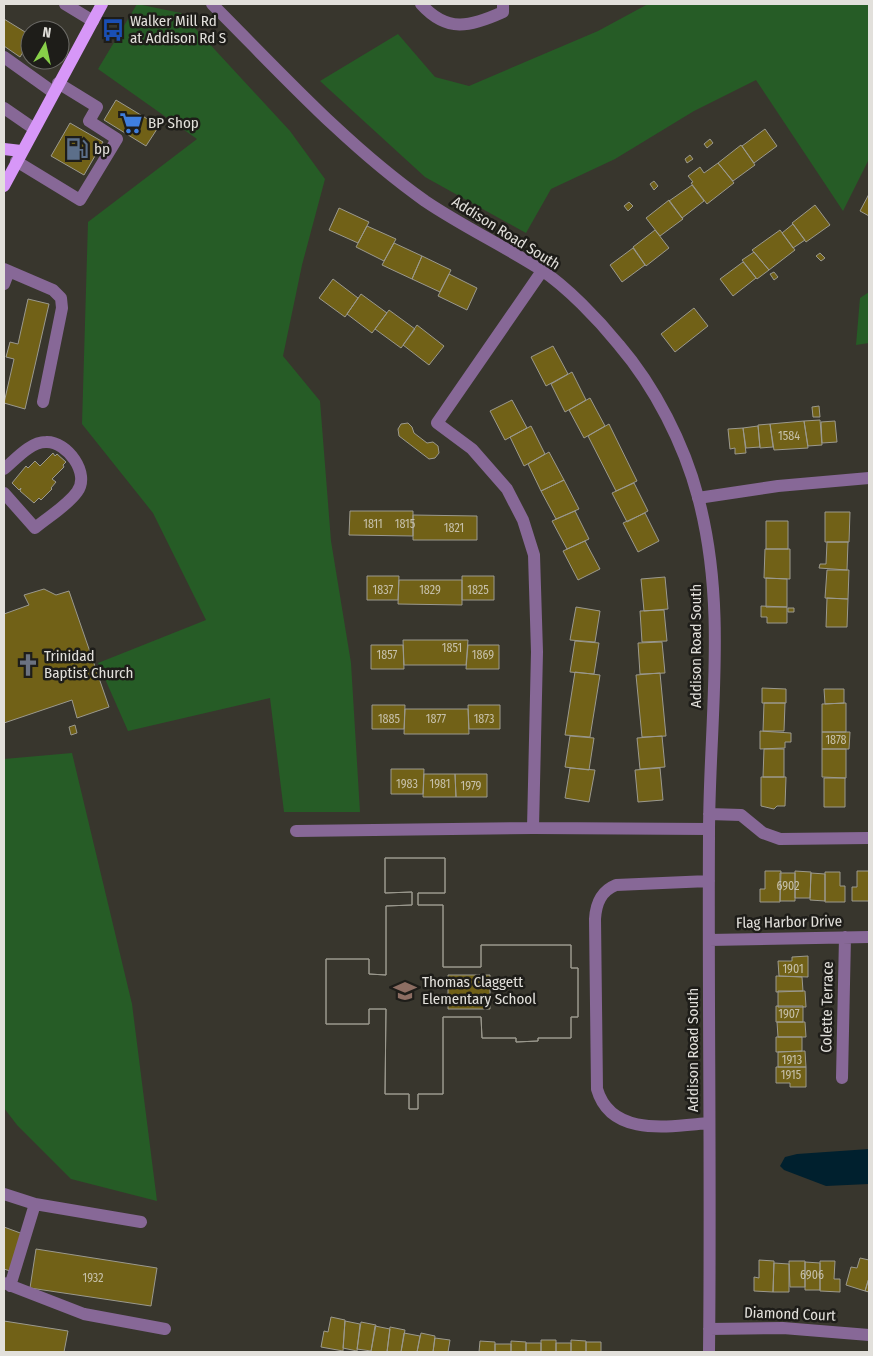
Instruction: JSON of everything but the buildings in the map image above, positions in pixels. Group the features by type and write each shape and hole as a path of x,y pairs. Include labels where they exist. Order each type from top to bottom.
{"main road":[{"path":"4,186 18,156 102,4"},
{"path":"4,149 18,156"},
{"path":"4,166 18,156"}],"street":[{"path":"65,4 93,21"},
{"name":"Addison Road South","path":"212,4 304,98 399,181 473,232 542,271 598,322 632,361 672,430 698,498 715,597 716,643 709,814 709,1352"},
{"path":"421,4 432,16 453,24 475,25 503,12 503,4"},
{"path":"4,57 56,88 97,106 89,122 117,139 80,200 18,156"},
{"path":"4,108 34,128"},
{"path":"4,284 6,270 53,290 61,298 62,308 43,402"},
{"path":"533,828 537,652 534,555 523,520 508,489 472,449 437,424 542,271"},
{"path":"4,469 32,446 46,442 58,445 74,458 82,475 78,492 35,528 4,493"},
{"path":"698,498 778,486 869,478"},
{"path":"709,814 741,816 763,833 780,839 869,838"},
{"path":"296,831 533,828 709,829"},
{"path":"709,882 616,885 606,889 596,906 595,919 597,1089 600,1099 610,1112 625,1122 666,1126 709,1123"},
{"name":"Colette Terrace","path":"842,1078 845,937"},
{"name":"Flag Harbor Drive","path":"709,940 869,937"},
{"path":"4,1194 35,1204 141,1222"},
{"path":"35,1204 7,1284 84,1314 166,1329"},
{"name":"Diamond Court","path":"709,1329 783,1328 869,1335"}],"green space":[{"path":"137,4 181,13 290,131 325,179 302,265 283,356 320,401 331,541 351,663 360,812 284,812 270,698 128,731 98,663 206,620 153,513 82,424 88,222 197,139 98,69"},
{"path":"648,4 869,4 869,159 843,211 756,80 694,111 615,159 551,189 526,233 425,177 320,81 398,34 435,77 469,86 598,31"},
{"path":"869,292 869,343 856,345 860,298"},
{"path":"72,753 132,1004 157,1201 71,1179 17,1125 4,1108 4,759"}],"water":[{"path":"869,1149 869,1184 826,1186 784,1170 780,1166 785,1157 797,1154"}],"place":[{"name":"Walker Mill Rd at Addison Rd S","path":"113,30"},
{"name":"BP Shop","path":"131,123"},
{"name":"bp","path":"77,149"},
{"name":"Trinidad Baptist Church","path":"28,665"},
{"name":"Thomas Claggett Elementary School","path":"405,991"}]}
